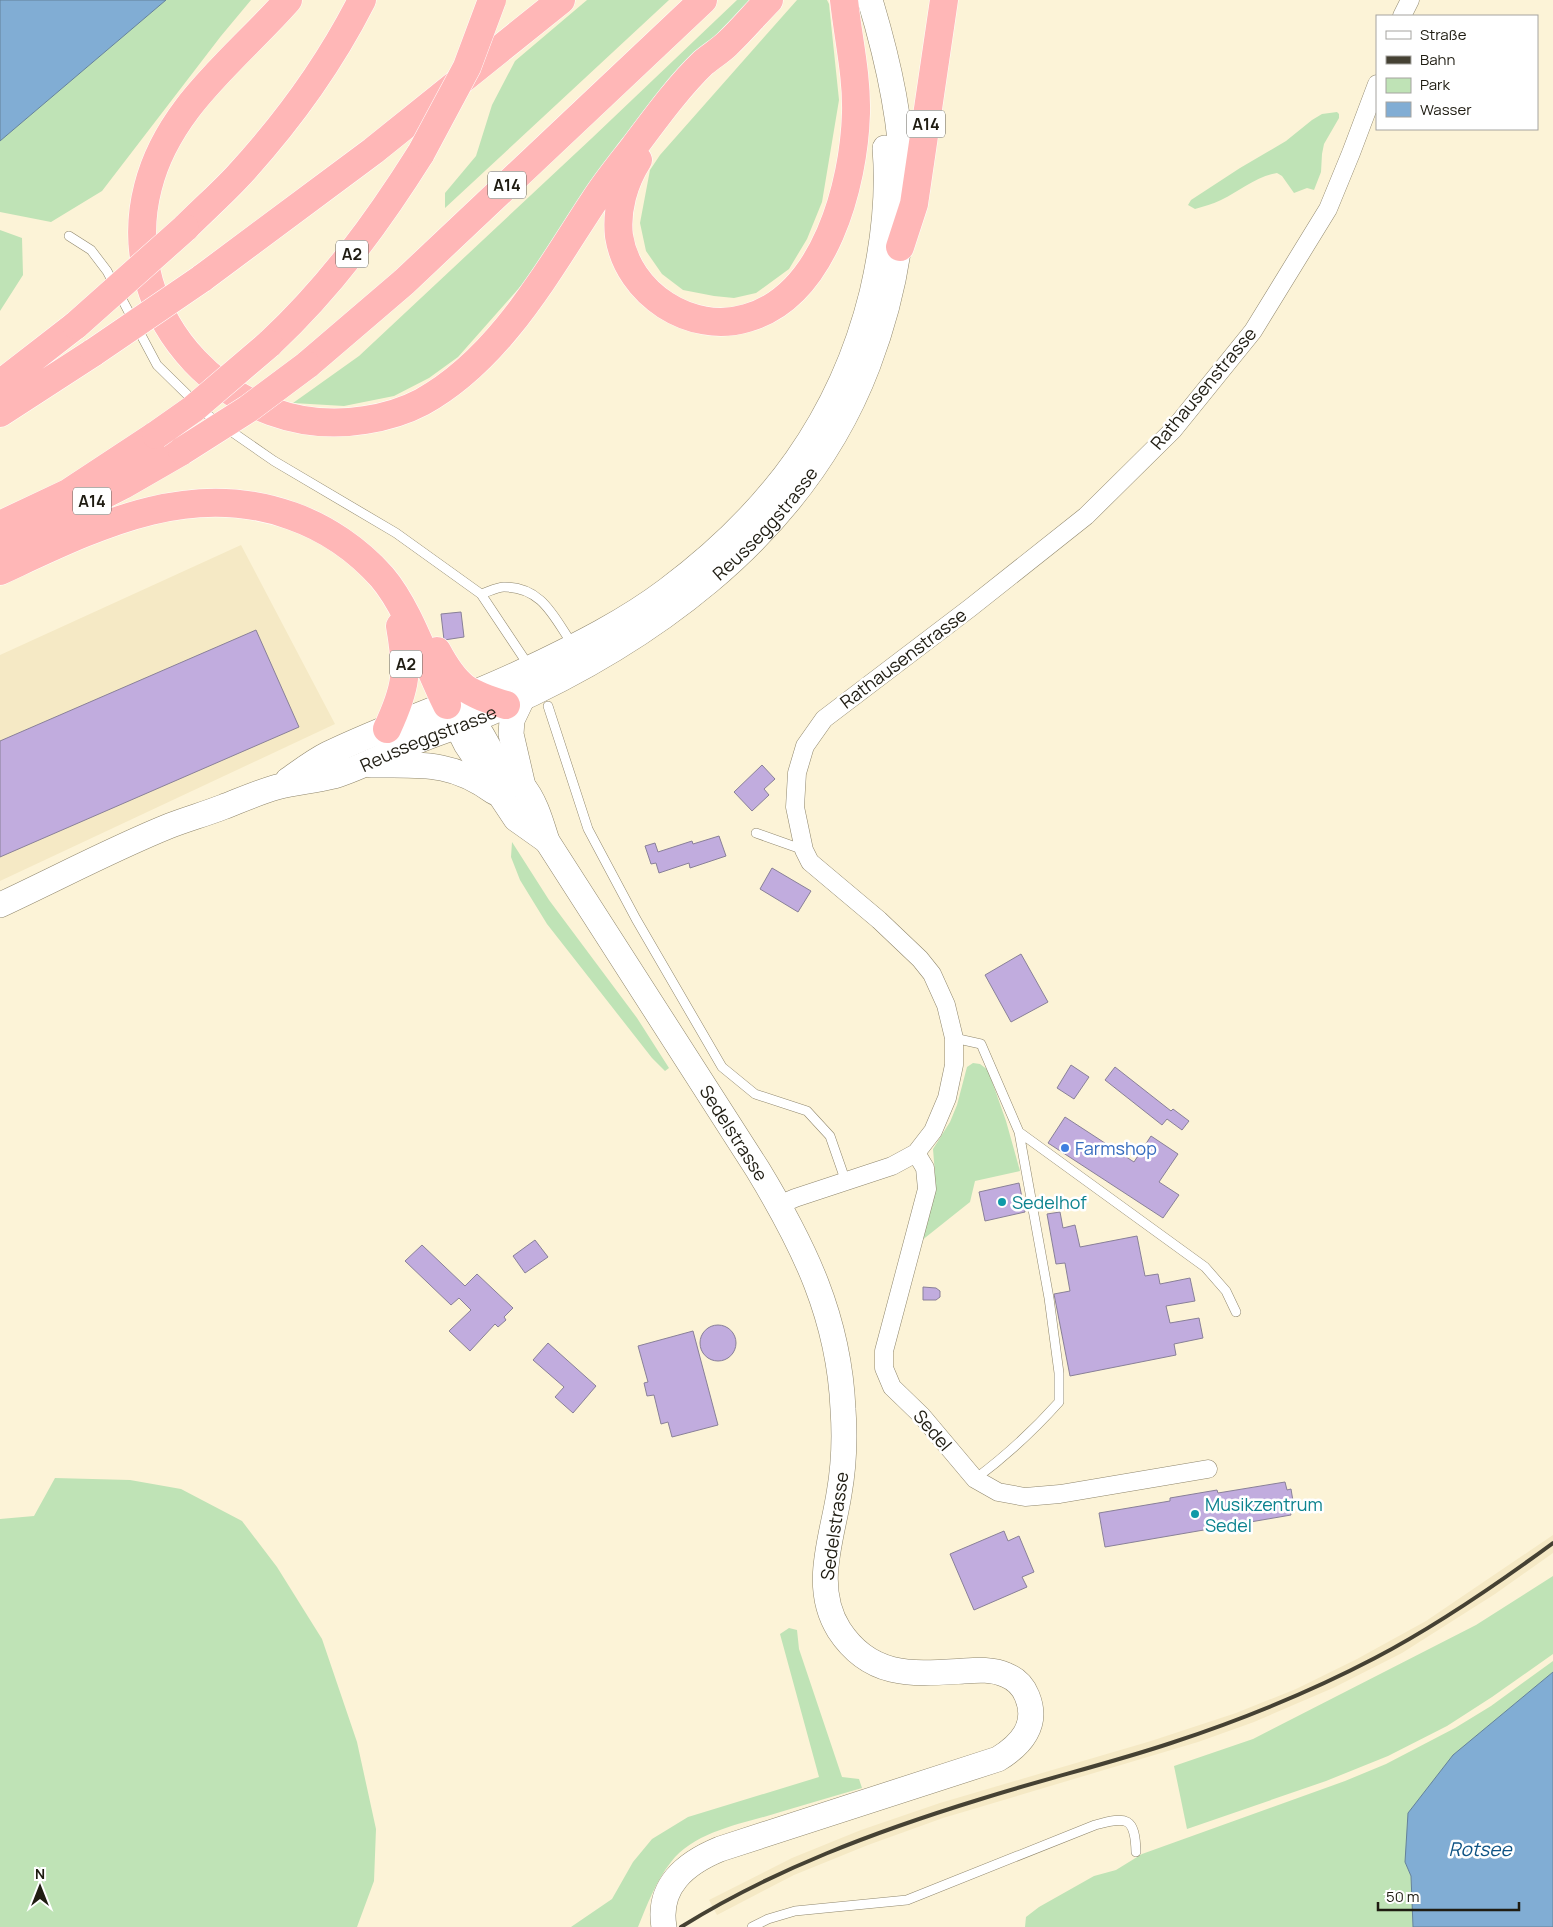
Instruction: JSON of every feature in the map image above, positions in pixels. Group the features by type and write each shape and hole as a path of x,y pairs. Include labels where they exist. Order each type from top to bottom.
{"highway":[{"path":"288,0 216,73 182,114 165,141 148,188 143,218 143,248 155,300 175,338 193,361 217,381 255,406 292,419 316,423 357,422 399,412 420,403 460,376 507,328 541,283 596,197 666,106 704,62 727,45 769,0"},
{"path":"0,384 76,325 185,228 236,178 270,140 296,106 332,54 362,0"},
{"name":"A2","path":"0,525 68,492 156,435 193,409 298,317 341,268 389,204 421,153 467,67 492,0"},
{"path":"0,414 201,279 373,151 561,0"},
{"name":"A14","path":"0,548 123,485 182,451 248,409 307,365 404,282 703,0"},
{"path":"727,45 714,66 662,125 645,148 633,168 625,187 620,204 619,221 624,253 638,281 650,294 679,313 714,322 747,318 781,301 797,288 814,265 829,235 848,176 856,114 855,75 845,0"},
{"name":"A14","path":"900,247 914,204 944,0"},
{"name":"A2","path":"0,571 84,533 155,509 193,502 244,503 277,510 302,519 326,531 346,544 376,572 396,597 463,711"},
{"name":"A2","path":"387,729 399,702 406,667 396,597"},
{"path":"463,711 514,701"}],"main road":[{"name":"Reusseggstrasse","path":"0,905 168,827 278,787 332,776 363,765 397,749 574,646 619,622 666,591 737,531 767,499 801,454 836,394 848,369 866,318 881,252 885,219 886,160 879,97 874,73 859,24 845,0"},
{"name":"Reusseggstrasse","path":"514,701 600,657 665,616 717,575 747,548 788,503 816,465 854,399 885,318 900,247 904,182 898,115 884,51 870,0"},
{"path":"514,701 511,734 523,786"},
{"name":"Reusseggstrasse","path":"278,787 326,755 387,729 463,711"},
{"name":"Sedelstrasse","path":"463,711 479,728 500,765 523,786 538,812 547,841 779,1205 817,1281 831,1330 841,1381 844,1430 841,1480 825,1576 826,1594 833,1619 847,1641 870,1660 894,1670 918,1674 982,1670 1006,1675 1015,1680 1024,1690 1031,1707 1031,1723 1026,1734 1009,1752 988,1763 706,1854 684,1869 671,1885 663,1905 664,1927"},
{"name":"Sedelstrasse","path":"463,711 470,750 516,819 547,841"},
{"path":"363,765 423,764 446,768 471,777 501,797"}],"street":[{"path":"1402,15 1410,0"},
{"name":"Rathausenstrasse","path":"779,1205 892,1166 916,1153 933,1131 947,1098 954,1065 954,1038 946,1005 937,982 920,959 879,920 810,862 804,850 796,807 797,773 805,746 824,718 970,608 1086,516 1172,430 1252,331 1328,209 1376,87"},
{"name":"Sedel","path":"916,1153 925,1168 927,1189 884,1350 884,1368 892,1387 922,1416 975,1480 998,1492 1025,1497 1060,1494 1208,1470"}],"lane":[{"path":"511,40 546,0"},
{"path":"69,236 91,250 107,271 157,365 209,416 274,461 396,533 481,594 523,656"},
{"path":"481,594 502,587 532,593 546,605 574,646"},
{"path":"548,706 588,829 636,919 722,1067 755,1094 807,1111 830,1136 846,1182"},
{"path":"756,833 775,838 804,850"},
{"path":"954,1038 981,1044 1018,1132 1049,1298 1059,1373 1058,1402 1036,1428 1018,1445 975,1480"},
{"path":"1018,1132 1205,1267 1226,1291 1236,1312"},
{"path":"752,1927 768,1919 795,1912 907,1900 1114,1819 1126,1820 1131,1824 1136,1835 1136,1852"}],"shaded area":[{"path":"241,545 335,724 0,881 0,655"},
{"path":"1553,1535 1553,1553 1495,1594 1402,1653 1333,1688 1254,1722 1198,1742 943,1818 868,1845 794,1875 717,1915 709,1900 792,1858 861,1830 940,1803 1151,1741 1236,1713 1296,1689 1357,1659 1426,1621"}],"green space":[{"path":"166,0 251,0 221,36 102,191 51,222 0,212 0,141"},
{"path":"587,0 669,0 445,208 445,193 476,156 492,105 515,61"},
{"path":"737,0 755,0 527,279 458,357 429,378 394,396 344,406 293,403 359,356"},
{"path":"797,0 827,0 829,4 839,100 822,202 807,239 789,269 756,293 734,298 683,290 662,274 646,251 640,223 650,170 660,155"},
{"path":"1337,112 1339,118 1324,144 1321,172 1314,190 1307,188 1294,193 1282,176 1277,173 1256,180 1215,203 1195,209 1188,205 1191,200 1240,168 1286,141 1312,120 1322,114"},
{"path":"0,230 22,238 23,275 0,311"},
{"path":"512,842 549,900 637,1018 669,1068 665,1071 652,1058 547,924 520,880 511,857"},
{"path":"973,1063 980,1064 988,1070 1006,1121 1020,1171 975,1181 970,1202 921,1241 935,1174 933,1149 950,1122 957,1105 967,1067"},
{"path":"55,1478 130,1480 181,1489 242,1521 277,1567 322,1639 357,1742 376,1829 374,1881 357,1927 0,1927 0,1519 34,1516"},
{"path":"1553,1576 1553,1654 1492,1697 1447,1726 1388,1756 1326,1781 1187,1829 1174,1766 1253,1739 1476,1625"},
{"path":"789,1628 797,1630 799,1649 842,1777 859,1779 862,1788 734,1825 693,1843 681,1851 666,1869 652,1893 638,1927 571,1927 612,1899 633,1862 652,1839 688,1817 819,1777 780,1634"},
{"path":"1553,1661 1553,1672 1507,1711 1405,1862 1411,1876 1413,1927 1025,1927 1026,1917 1039,1907 1094,1876 1116,1870 1142,1854 1345,1781 1386,1764 1455,1728 1491,1706"}],"water":[{"path":"0,0 166,0 0,141"},
{"name":"Rotsee","path":"1553,1672 1553,1927 1413,1927 1411,1876 1405,1862 1408,1813 1453,1755"}],"building":[{"path":"461,612 464,637 444,640 441,614"},
{"path":"256,630 299,727 0,857 0,741"},
{"path":"762,765 775,779 764,789 769,795 752,811 734,792"},
{"path":"719,836 726,856 690,868 689,863 659,873 656,863 651,864 645,846 655,843 658,852 692,841 693,844"},
{"path":"772,868 811,891 798,912 760,889"},
{"path":"1021,954 1048,1002 1011,1022 985,975"},
{"path":"1071,1065 1089,1077 1074,1099 1057,1088"},
{"path":"1115,1067 1171,1111 1173,1109 1189,1121 1182,1130 1167,1119 1162,1125 1105,1080"},
{"path":"1065,1117 1134,1162 1151,1136 1178,1154 1159,1182 1179,1195 1163,1218 1048,1143"},
{"name":"Sedelhof","path":"1019,1183 1025,1212 985,1221 979,1192"},
{"path":"1060,1212 1063,1228 1075,1225 1080,1247 1137,1236 1145,1276 1158,1274 1160,1284 1190,1278 1195,1301 1166,1306 1170,1323 1199,1318 1203,1338 1174,1344 1176,1355 1070,1376 1054,1294 1070,1291 1065,1263 1056,1264 1047,1214"},
{"path":"535,1240 548,1257 525,1273 513,1256"},
{"path":"422,1245 465,1286 477,1274 513,1308 504,1317 506,1320 498,1327 495,1324 470,1351 449,1331 471,1310 459,1298 451,1305 405,1261"},
{"path":"923,1287 936,1288 940,1291 940,1297 936,1300 923,1300"},
{"path":"718,1325 731,1330 736,1343 731,1356 718,1361 705,1356 700,1343 705,1330"},
{"path":"693,1331 718,1425 672,1437 668,1422 661,1424 654,1395 647,1396 644,1383 648,1382 638,1346"},
{"path":"548,1343 596,1386 573,1413 555,1397 564,1387 533,1360"},
{"name":"Musikzentrum Sedel","path":"1285,1482 1287,1490 1291,1489 1293,1501 1288,1501 1291,1515 1105,1547 1099,1513 1170,1501 1170,1498 1217,1490 1218,1493"},
{"path":"1004,1531 1008,1541 1019,1536 1034,1572 1022,1577 1027,1587 974,1610 950,1554"}],"railway":[{"path":"681,1927 716,1906 789,1869 865,1838 942,1811 1171,1743 1223,1725 1300,1694 1375,1658 1421,1632 1488,1589 1553,1543"}],"place":[{"name":"Farmshop","path":"1065,1148"},
{"name":"Sedelhof","path":"1002,1202"},
{"name":"Musikzentrum Sedel","path":"1195,1514"}]}
